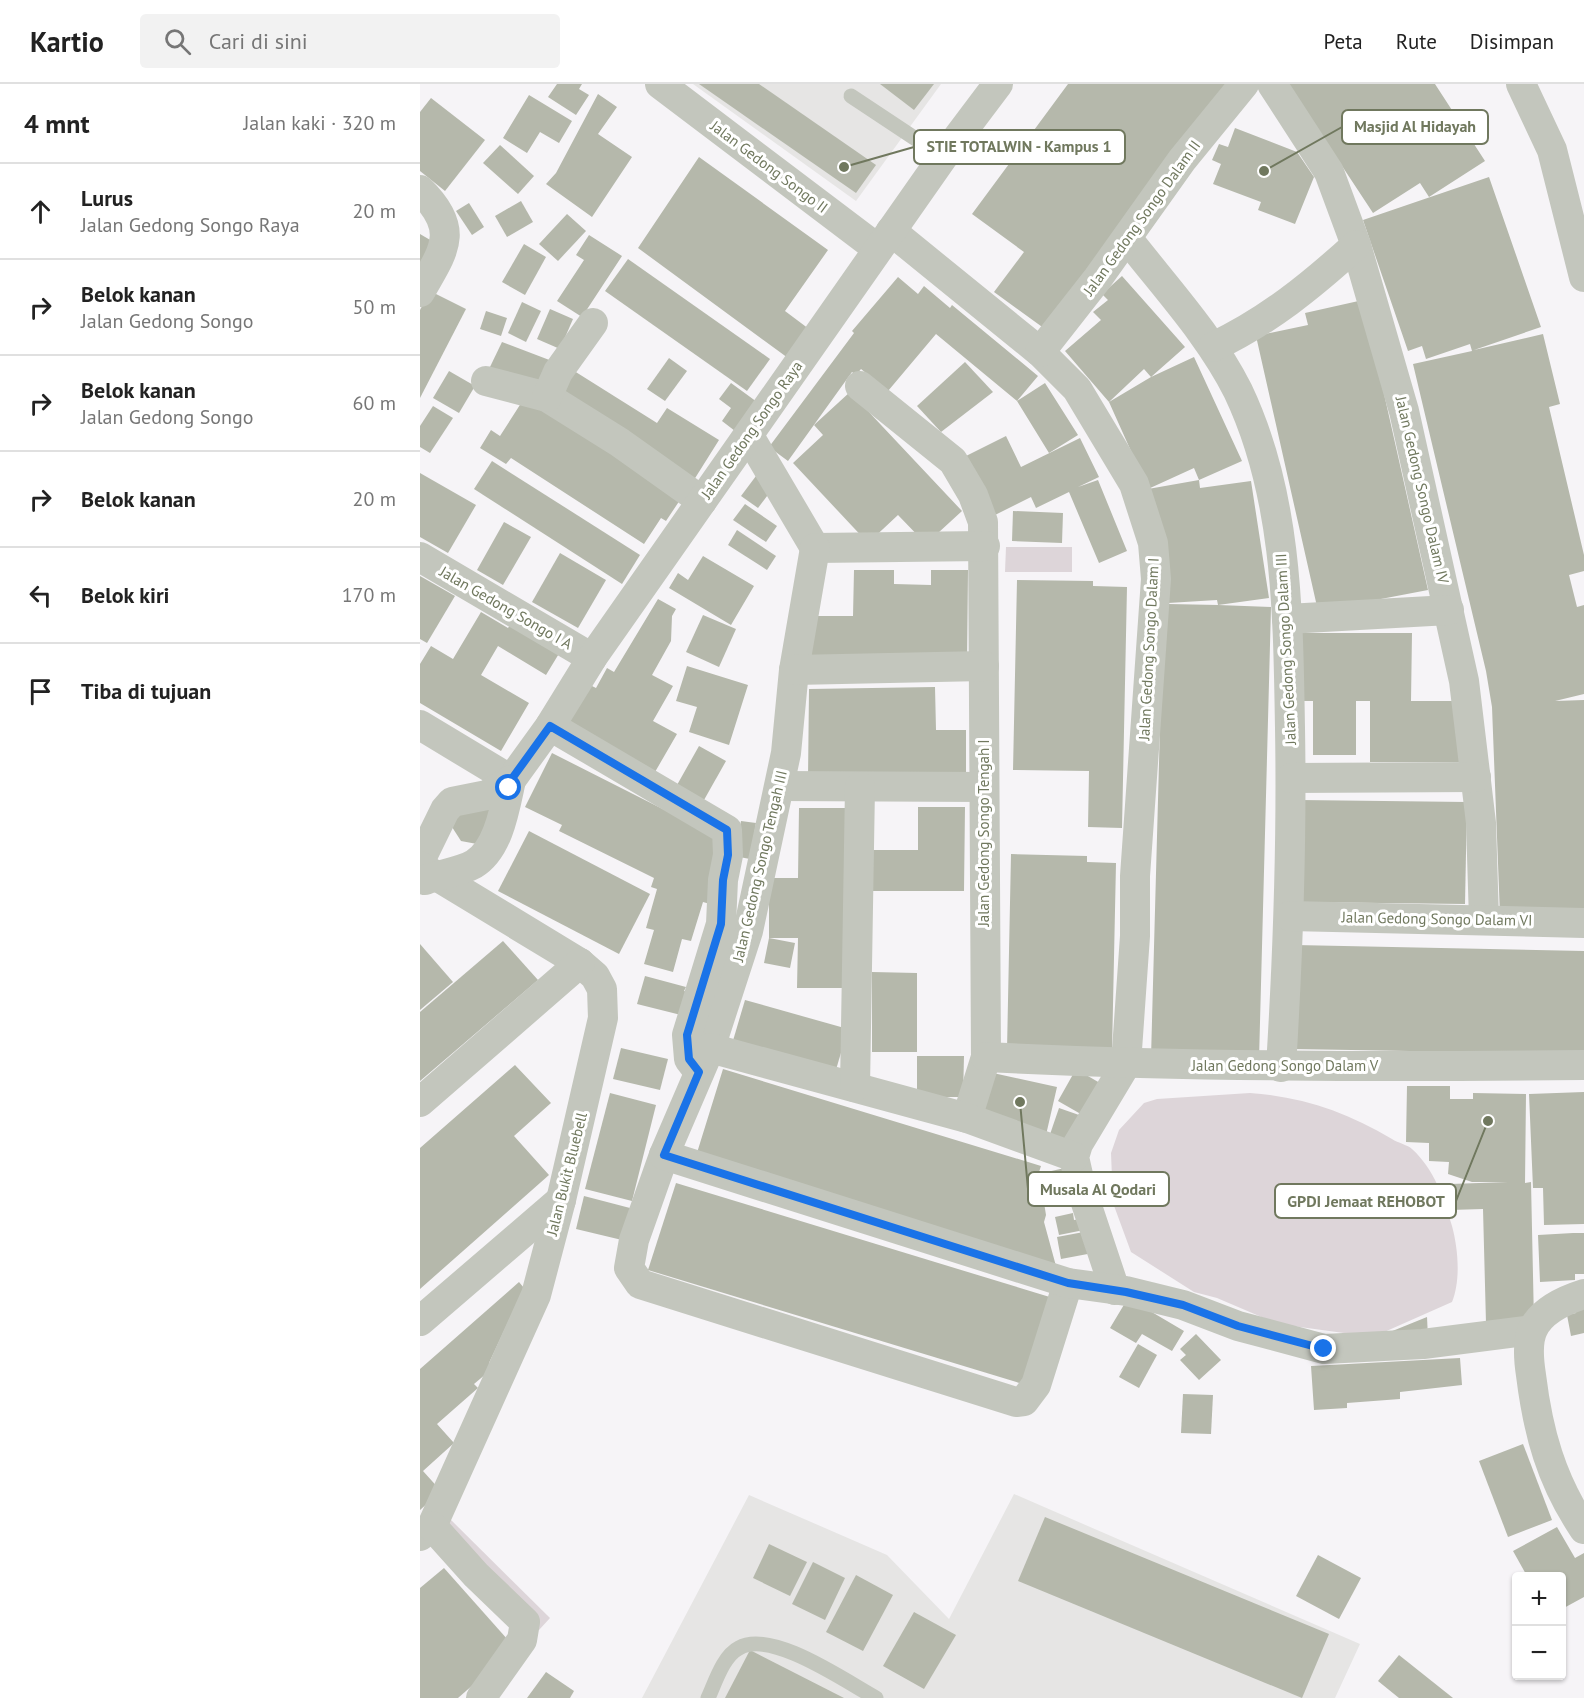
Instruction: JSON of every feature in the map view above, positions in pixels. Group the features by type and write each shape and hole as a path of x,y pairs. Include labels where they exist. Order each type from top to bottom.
{"street":[{"name":"Jalan Gedong Songo II","path":"660,84 884,240"},
{"name":"Jalan Gedong Songo Raya","path":"511,780 550,726 592,658 884,240 998,84"},
{"name":"Jalan Gedong Songo Dalam II","path":"1040,352 1127,238 1182,160 1244,84"},
{"name":"Jalan Gedong Songo Dalam IV","path":"1272,84 1329,172 1356,245 1404,411 1464,681 1484,860 1484,920"},
{"path":"1521,84 1552,150 1583,270"},
{"path":"420,190 437,209 445,232 444,248 420,292"},
{"name":"Jalan Gedong Songo Dalam III","path":"1127,238 1213,347 1238,392 1265,462 1280,537 1287,619 1291,778 1290,916 1281,1067"},
{"name":"Jalan Gedong Songo Dalam I","path":"884,240 1040,352 1077,389 1134,484 1153,543 1156,579 1135,876 1135,936 1126,1064"},
{"path":"1213,347 1248,331 1284,308 1356,245"},
{"path":"547,397 558,372 593,323"},
{"path":"486,381 547,397 619,442 702,501"},
{"name":"Jalan Gedong Songo Tengah I","path":"860,386 953,461 980,513 985,546 982,787 986,1057 967,1118"},
{"path":"749,436 815,548 985,546"},
{"name":"Jalan Gedong Songo Tengah III","path":"815,548 794,670 780,786 748,931 704,1060 664,1155 634,1240 629,1268 640,1284 1016,1402 1024,1401 1036,1385 1068,1283"},
{"name":"Jalan Gedong Songo I A","path":"420,557 592,658"},
{"path":"1287,619 1449,610"},
{"path":"794,670 984,666"},
{"path":"420,725 511,780"},
{"path":"550,726 727,830 728,855 723,880 721,924 687,1035 689,1059 855,1087 967,1118 1074,1157"},
{"path":"1291,778 1476,777"},
{"path":"511,780 498,830 488,854 473,865 424,871 444,810 452,802 487,795 511,780"},
{"path":"780,786 982,787"},
{"path":"855,1087 860,787"},
{"name":"Jalan Bukit Bluebell","path":"424,871 580,963 595,976 602,989 603,1018 561,1200 536,1295 426,1531"},
{"name":"Jalan Gedong Songo Dalam VI","path":"1290,916 1584,923"},
{"path":"420,1102 580,963"},
{"name":"Jalan Gedong Songo Dalam V","path":"986,1057 1126,1064 1281,1067 1584,1065"},
{"path":"1115,1290 1080,1188 1074,1157 1078,1144 1126,1064"},
{"path":"664,1155 1068,1283 1115,1290 1183,1305 1238,1326 1324,1349 1423,1344 1532,1330"},
{"path":"420,1321 561,1200"},
{"path":"1584,1294 1559,1302 1532,1330 1529,1360 1539,1431 1567,1503 1584,1529"},
{"path":"426,1531 525,1622 522,1640 481,1698"}],"lane":[{"path":"851,96 943,157"},
{"path":"708,1698 728,1658 738,1648 757,1642 787,1649 876,1698"}],"shaded area":[{"path":"693,84 941,84 856,201"},
{"path":"1006,547 1072,547 1072,572 1005,572"},
{"path":"1250,1093 1288,1098 1324,1107 1408,1146 1420,1157 1437,1184 1454,1235 1458,1274 1452,1302 1373,1337 1278,1324 1217,1298 1194,1292 1131,1252 1113,1203 1111,1153 1119,1130 1144,1103 1157,1099"},
{"path":"1014,1494 1360,1644 1335,1698 642,1698 749,1495 887,1555 949,1619"},
{"path":"448,1517 550,1618 539,1630 437,1528"}],"building":[{"path":"557,84 582,84 579,89 589,95 576,115 548,97"},
{"path":"699,84 759,84 876,165 856,193"},
{"path":"880,84 934,84 914,110"},
{"path":"1068,84 1226,84 1045,329 994,292 1024,252 972,214"},
{"path":"1288,84 1435,84 1485,161 1429,197 1420,183 1373,213"},
{"path":"598,94 617,107 598,134 632,157 592,217 546,184 556,173"},
{"path":"529,95 572,121 559,143 540,132 527,153 503,138"},
{"path":"431,98 485,140 445,191 420,171 420,112"},
{"path":"1235,128 1297,152 1314,177 1295,224 1258,210 1261,202 1213,184 1221,164 1212,160 1219,144 1228,147"},
{"path":"500,145 534,176 518,194 483,163"},
{"path":"699,157 828,250 785,311 809,329 788,358 638,248"},
{"path":"1489,177 1541,327 1474,350 1543,334 1560,404 1549,407 1584,555 1584,571 1569,575 1577,607 1584,605 1584,694 1555,701 1584,700 1584,913 1500,915 1492,707 1486,671 1413,364 1472,351 1470,344 1426,359 1422,346 1408,351 1363,220"},
{"path":"521,201 533,222 507,237 495,216"},
{"path":"469,203 484,227 472,235 456,211"},
{"path":"567,214 586,231 558,261 539,244"},
{"path":"420,234 437,244 420,271"},
{"path":"589,235 622,256 582,317 557,301 584,260 576,255"},
{"path":"524,244 546,257 525,295 502,282"},
{"path":"628,259 770,359 747,391 605,291"},
{"path":"1122,276 1185,347 1151,377 1144,369 1109,402 1065,351 1101,320 1093,312 1108,300 1102,294"},
{"path":"898,277 918,294 924,286 950,308 952,305 1038,376 1017,401 936,334 888,391 861,369 856,375 852,372 788,461 769,447 854,333 852,331"},
{"path":"430,291 466,309 420,398 420,310"},
{"path":"1363,300 1428,590 1318,611 1256,336 1308,325 1305,313"},
{"path":"522,302 541,311 526,342 508,333"},
{"path":"550,309 573,319 560,349 537,339"},
{"path":"486,311 507,318 501,336 480,329"},
{"path":"502,342 552,361 538,391 489,369"},
{"path":"1194,357 1242,461 1199,480 1194,468 1148,489 1109,402 1151,377"},
{"path":"669,358 687,371 665,401 647,389"},
{"path":"965,362 993,392 941,432 917,406"},
{"path":"571,369 657,423 667,408 719,440 692,483 554,396"},
{"path":"449,371 475,386 459,413 433,398"},
{"path":"731,383 757,402 735,431 722,421 731,408 719,399"},
{"path":"1045,383 1078,435 1049,453 1017,401"},
{"path":"850,392 962,511 926,544 898,515 868,543 793,463 823,435 814,425"},
{"path":"525,397 684,494 666,521 661,518 644,544 511,458 506,464 480,448 491,430 500,436"},
{"path":"433,406 453,418 430,453 420,447 420,426"},
{"path":"1006,436 1021,467 1080,438 1099,477 1078,487 1098,480 1127,551 1099,563 1069,492 1036,508 1031,497 995,515 966,456"},
{"path":"492,461 640,555 622,584 474,489"},
{"path":"420,473 476,505 448,553 420,537"},
{"path":"756,476 773,488 758,508 741,496"},
{"path":"1199,480 1200,488 1251,481 1269,598 1218,605 1271,607 1259,1060 1151,1058 1160,726 1148,489","holes":["1217,600 1218,605 1168,604"]},
{"path":"745,504 777,526 766,542 733,520"},
{"path":"1013,511 1063,513 1062,543 1012,541"},
{"path":"504,522 531,537 503,585 477,570"},
{"path":"737,530 776,556 767,570 728,545"},
{"path":"560,553 606,580 578,628 532,602"},
{"path":"703,556 754,586 731,625 669,588 678,573 688,580"},
{"path":"854,570 894,570 894,584 931,585 931,570 968,570 967,663 811,662 812,616 853,616"},
{"path":"420,576 455,596 427,643 420,639"},
{"path":"1017,580 1093,581 1093,586 1127,587 1122,828 1088,827 1089,771 1013,770"},
{"path":"658,599 676,609 672,616 671,641 652,675 673,686 653,721 677,734 655,772 568,724 590,685 596,688 607,668 614,672"},
{"path":"481,612 508,628 514,619 563,647 546,675 498,646 481,675 529,703 501,751 420,703 420,664 431,646 453,659"},
{"path":"703,615 736,629 719,667 686,652"},
{"path":"1301,633 1412,633 1411,701 1464,701 1464,762 1370,762 1370,701 1356,701 1356,755 1313,755 1313,701 1301,701"},
{"path":"687,666 748,685 729,745 689,732 697,707 676,701"},
{"path":"935,687 936,730 966,730 966,775 808,778 809,689"},
{"path":"699,746 726,761 704,800 677,785"},
{"path":"552,753 716,836 710,904 703,902 691,941 682,939 673,972 644,964 654,930 646,928 657,889 651,887 654,878 559,831 562,825 525,807"},
{"path":"1300,800 1467,802 1465,904 1299,902"},
{"path":"485,806 491,812 477,844 461,841 452,827 455,812"},
{"path":"918,807 965,807 964,891 872,891 872,850 918,850"},
{"path":"799,808 847,808 846,988 797,988 798,938 769,938 769,878 798,878"},
{"path":"741,821 756,823 750,859 734,856"},
{"path":"529,831 650,894 619,954 498,891"},
{"path":"1011,854 1087,856 1087,862 1116,863 1112,1052 1007,1050"},
{"path":"769,938 795,943 790,968 764,963"},
{"path":"503,941 538,980 420,1081 420,1012"},
{"path":"420,944 453,982 420,1010"},
{"path":"1295,945 1584,951 1584,1054 1293,1049"},
{"path":"872,972 917,973 917,1052 872,1052"},
{"path":"645,976 686,987 684,991 695,994 689,1017 637,1004"},
{"path":"745,1000 848,1029 835,1073 732,1044"},
{"path":"621,1048 668,1059 660,1090 613,1079"},
{"path":"917,1056 964,1056 963,1097 917,1097"},
{"path":"515,1065 551,1103 514,1136 549,1175 420,1289 420,1148"},
{"path":"723,1069 1041,1166 1039,1172 1046,1215 1044,1222 1056,1266 696,1156"},
{"path":"1076,1069 1105,1086 1086,1117 1058,1101"},
{"path":"993,1073 1057,1087 1046,1135 983,1117"},
{"path":"1407,1086 1450,1086 1450,1099 1473,1099 1473,1093 1526,1094 1525,1183 1531,1182 1534,1322 1486,1323 1483,1209 1450,1210 1450,1184 1508,1182 1472,1182 1448,1174 1449,1162 1429,1161 1429,1143 1406,1142"},
{"path":"1584,1092 1584,1224 1544,1225 1543,1188 1533,1188 1529,1094"},
{"path":"610,1093 656,1105 632,1201 585,1189"},
{"path":"1059,1108 1079,1115 1066,1152 1046,1146"},
{"path":"1069,1167 1073,1189 1051,1193 1047,1172"},
{"path":"676,1183 1053,1298 1026,1385 648,1270"},
{"path":"584,1196 630,1208 622,1240 576,1229"},
{"path":"1073,1213 1074,1220 1086,1218 1089,1229 1059,1235 1055,1217"},
{"path":"1089,1231 1093,1253 1061,1259 1057,1237"},
{"path":"1584,1233 1584,1274 1575,1274 1575,1280 1540,1282 1538,1235"},
{"path":"519,1282 524,1288 489,1363 493,1368 474,1384 478,1388 437,1424 454,1443 423,1471 441,1491 420,1510 420,1369"},
{"path":"1128,1298 1184,1331 1172,1351 1142,1334 1136,1343 1110,1328"},
{"path":"1584,1302 1584,1333 1571,1336 1567,1315 1576,1313 1574,1304"},
{"path":"1427,1317 1428,1338 1385,1334"},
{"path":"1196,1334 1221,1360 1199,1380 1180,1360 1186,1355 1180,1349"},
{"path":"1138,1344 1157,1355 1139,1388 1119,1377"},
{"path":"1460,1358 1462,1385 1400,1392 1400,1399 1347,1403 1347,1408 1314,1410 1311,1366"},
{"path":"1183,1394 1213,1395 1211,1434 1181,1433"},
{"path":"1523,1444 1552,1520 1508,1537 1479,1461"},
{"path":"1045,1517 1329,1634 1302,1698 1018,1581"},
{"path":"1557,1527 1575,1558 1584,1553 1584,1597 1566,1607 1566,1572 1525,1572 1513,1551"},
{"path":"769,1544 807,1562 790,1596 753,1578"},
{"path":"1318,1555 1361,1578 1339,1619 1296,1596"},
{"path":"813,1562 845,1578 825,1620 792,1604"},
{"path":"444,1568 515,1648 458,1698 420,1698 420,1588"},
{"path":"856,1575 893,1595 863,1651 826,1632"},
{"path":"914,1612 956,1635 924,1689 883,1666"},
{"path":"750,1650 844,1698 725,1698"},
{"path":"1399,1655 1453,1698 1399,1698 1378,1681"},
{"path":"546,1672 574,1691 570,1698 527,1698"}],"place":[{"name":"STIE TOTALWIN - Kampus 1","path":"844,167"},
{"name":"Masjid Al Hidayah","path":"1264,171"},
{"name":"Musala Al Qodari","path":"1020,1102"},
{"name":"GPDI Jemaat REHOBOT","path":"1488,1121"}],"route":[{"path":"509,788 511,780 550,726 727,830 728,855 723,880 721,924 687,1035 689,1059 699,1072 664,1155 1068,1283 1126,1292 1183,1305 1238,1326 1324,1349"}]}
